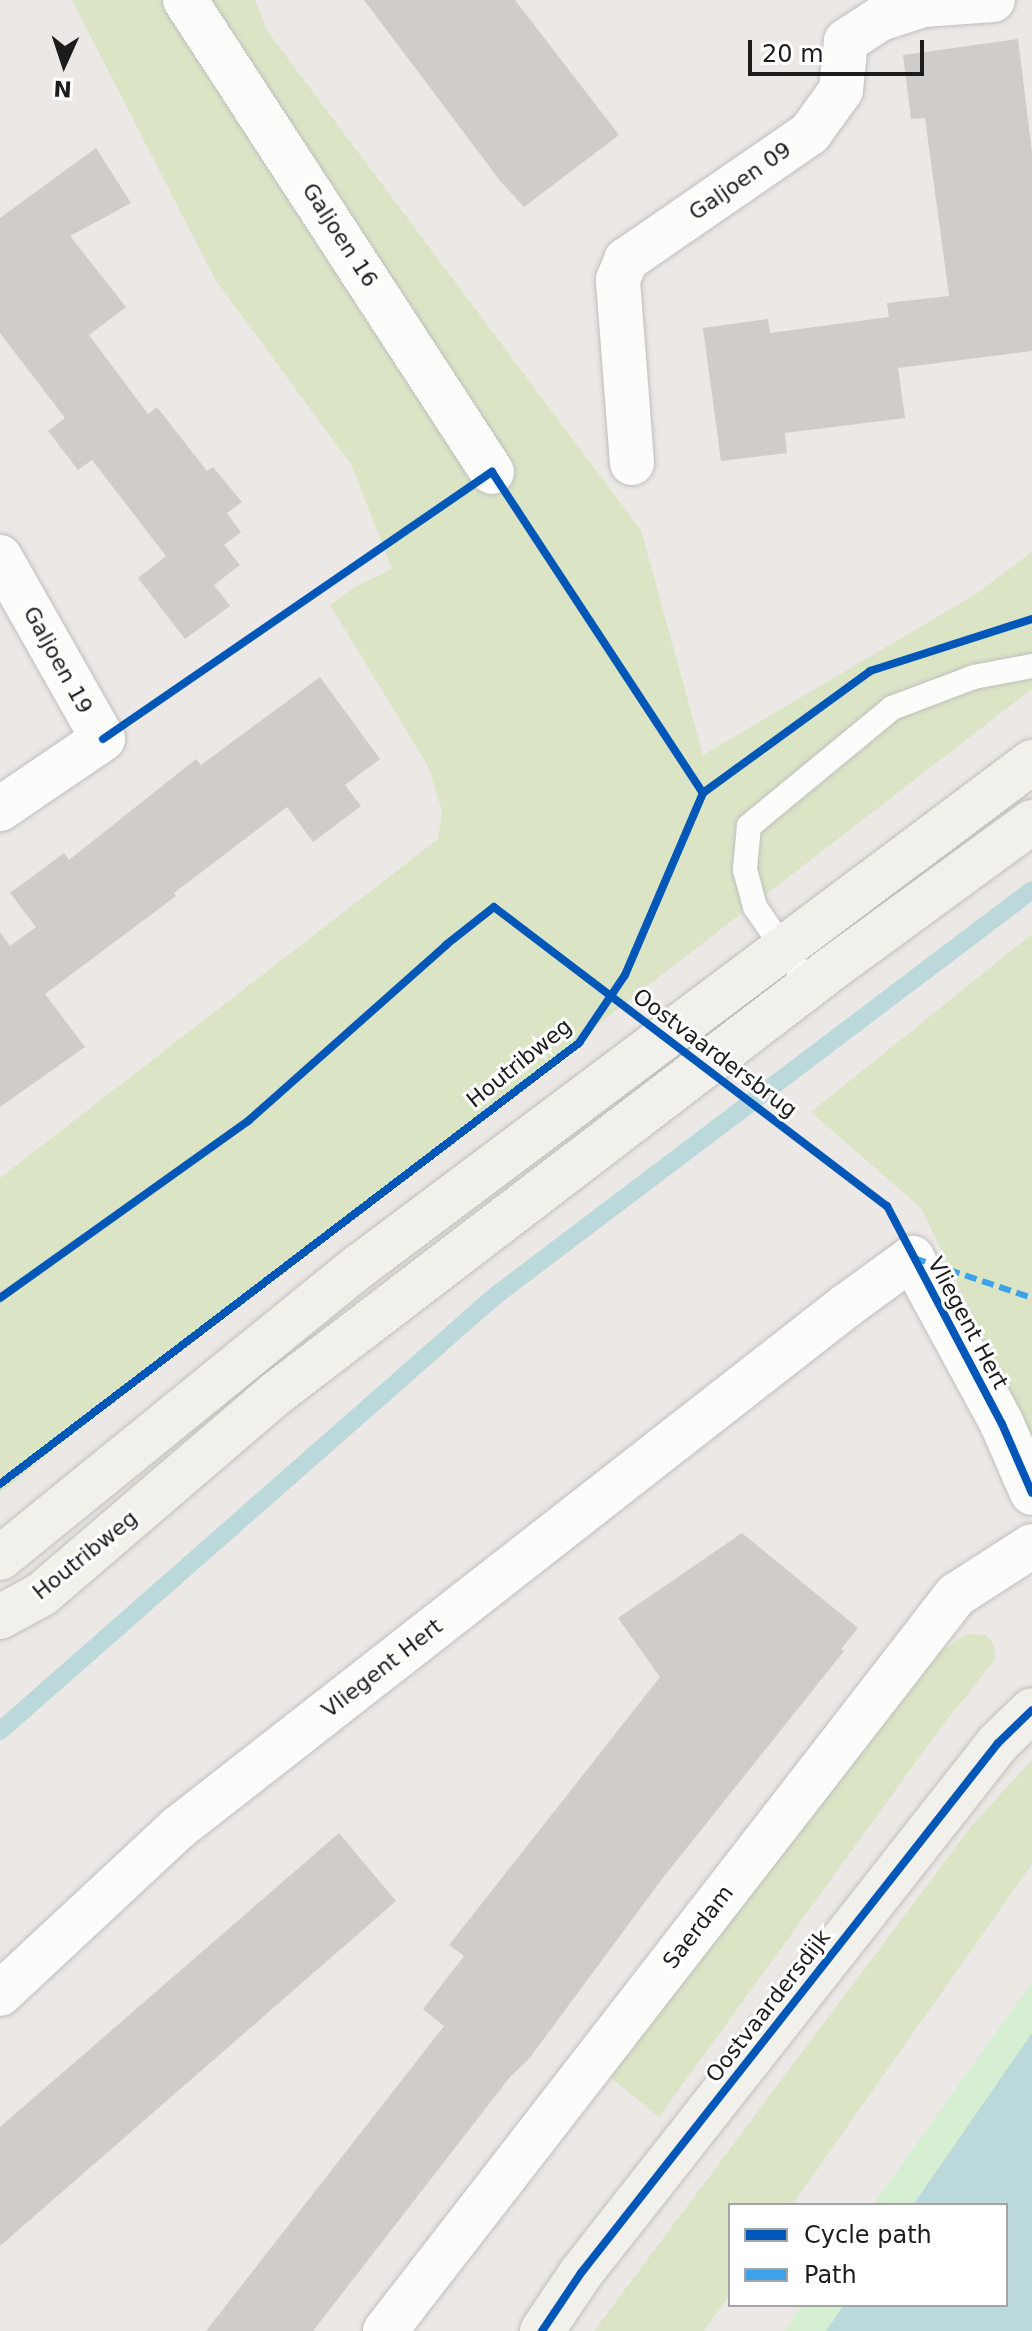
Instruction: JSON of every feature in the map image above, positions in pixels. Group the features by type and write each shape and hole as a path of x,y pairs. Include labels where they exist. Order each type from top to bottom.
{"main road":[{"path":"0,1558 361,1265 1032,762"},
{"name":"Houtribweg","path":"0,1617 42,1594 278,1392 809,985 1032,822"},
{"name":"Oostvaardersdijk","path":"542,2331 581,2273 988,1756 1032,1710"}],"street":[{"name":"Galjoen 16","path":"185,0 492,472"},
{"name":"Galjoen 09","path":"632,463 618,280 626,260 810,133 841,90 846,41 880,19 923,5 993,0"},
{"name":"Galjoen 19","path":"0,557 103,739 0,809"},
{"name":"Vliegent Hert","path":"0,1994 178,1828 821,1325 912,1258 1002,1424 1032,1493"},
{"name":"Saerdam","path":"385,2331 956,1595 1032,1546"}],"lane":[{"path":"809,985 755,907 745,869 749,826 892,708 974,677 1032,666"}],"green space":[{"path":"72,0 255,0 268,32 641,530 703,755 976,594 1032,552 1032,689 172,1353 0,1493 0,1178 438,839 442,811 428,766 330,605 355,587 392,569 351,464 216,281"},
{"path":"1032,934 1032,1439 921,1208 811,1112"},
{"path":"967,1634 986,1635 994,1645 995,1660 939,1730 659,2117 604,2072 936,1654"},
{"path":"1032,1760 1032,1864 793,2203 728,2203 728,2297 704,2331 594,2331 972,1825"},
{"path":"1032,1982 1032,2331 784,2331 801,2307 1008,2307 1008,2203 874,2203"}],"water":[{"path":"1032,2033 1032,2331 826,2331 843,2307 1008,2307 1008,2203 914,2203"}],"building":[{"path":"364,0 515,0 619,135 524,207 501,182"},
{"path":"1018,39 1032,152 1032,351 898,368 905,418 785,433 787,453 721,461 703,328 768,319 770,333 889,317 887,303 949,296 925,118 911,119 903,55"},
{"path":"96,148 131,203 70,236 126,307 89,335 148,414 157,407 207,471 213,467 242,502 227,513 241,532 224,545 240,565 214,585 230,606 185,639 138,578 166,556 92,460 78,470 48,431 65,418 0,333 0,218"},
{"path":"320,677 380,759 345,785 361,806 313,842 287,807 174,893 176,896 45,994 85,1047 0,1107 0,932 10,946 36,927 10,893 64,853 69,860 196,759 201,765"},
{"path":"742,1533 858,1628 841,1649 844,1651 662,1879 529,2059 510,2077 313,2331 206,2331 444,2026 423,2009 464,1956 449,1945 660,1677 618,1618"},
{"path":"339,1833 396,1901 0,2246 0,2127"}],"waterway":[{"path":"0,1731 495,1296 1032,890"}],"marked path":[{"path":"914,1258 1032,1298"}],"cycle path":[{"path":"103,739 492,472 703,793"},
{"path":"0,1484 579,1043 625,975 703,793 870,671 1032,619"},
{"name":"Oostvaardersbrug","path":"0,1298 248,1121 446,945 494,907 887,1206 1002,1424 1032,1493"},
{"path":"542,2331 581,2273 998,1743 1032,1710"}]}
